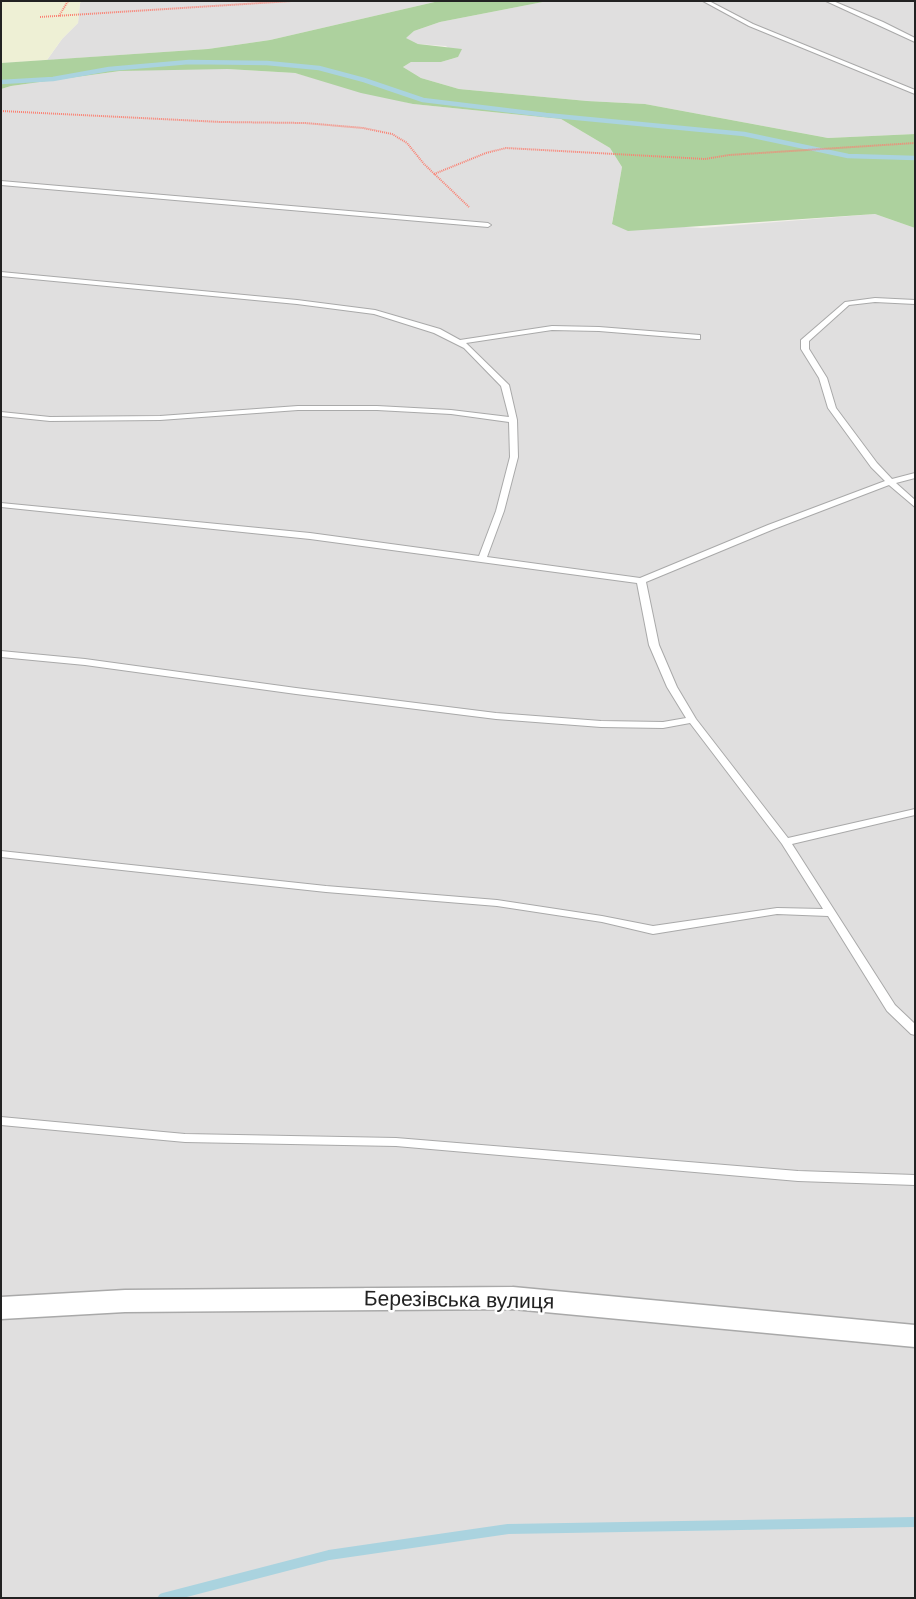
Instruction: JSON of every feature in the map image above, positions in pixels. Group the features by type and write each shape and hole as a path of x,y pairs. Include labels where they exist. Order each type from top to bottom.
{"street":[{"name":"Березівська вулиця","path":"1,1308 126,1301 513,1298 915,1336"}],"lane":[{"path":"705,1 751,25 915,92"},
{"path":"828,1 915,40"},
{"path":"1,184 488,225"},
{"path":"1,274 287,301 375,312 437,331 467,346 505,385 513,420 514,457 500,511 482,560"},
{"path":"915,302 875,300 847,302 805,340 805,349 822,378 832,408 874,465 915,505"},
{"path":"458,342 507,333 552,328 599,329 697,336"},
{"path":"1,414 50,419 160,418 298,408 377,408 451,412 513,420"},
{"path":"1,505 310,536 641,581 771,527 915,474"},
{"path":"641,581 654,645 672,687 692,720 786,842 891,1008 915,1031"},
{"path":"1,654 85,662 296,692 496,716 601,724 663,725 692,720"},
{"path":"786,842 915,812"},
{"path":"1,854 326,890 497,903 602,919 653,930 777,911 832,913"},
{"path":"1,1121 185,1138 396,1142 798,1176 915,1180"}],"path":[{"path":"59,16 68,1"},
{"path":"40,17 292,1"},
{"path":"1,111 221,122 305,123 363,128 392,134 407,143 434,174 488,225"},
{"path":"434,174 486,153 506,148 705,160 729,155 915,143"}],"shaded area":[{"path":"82,1 439,1 270,40 208,49 47,60 62,39 78,23 80,3"},
{"path":"548,1 915,1 915,134 828,138 645,104 587,101 459,89 421,78 403,67 411,62 441,62 458,57 446,46 418,44 405,38 414,31 440,22"},
{"path":"179,68 295,73 413,104 561,119 610,148 622,167 612,223 702,228 875,214 915,228 915,1598 1,1598 1,89 120,71"}],"green space":[{"path":"1,1 82,1 80,3 78,23 62,39 47,60 1,63"},
{"path":"439,1 548,1 440,22 414,31 406,38 418,44 462,49 458,57 441,62 411,62 403,67 421,78 459,89 587,101 645,104 828,138 915,134 915,228 875,214 628,231 612,224 622,167 610,148 561,119 413,104 361,93 295,73 227,69 120,71 1,89 1,63 208,49 270,40"}],"waterway":[{"path":"1,82 53,79 109,69 189,62 267,63 319,68 364,80 423,100 546,115 744,134 848,156 915,158"},
{"path":"163,1598 329,1555 508,1529 915,1522"}]}
